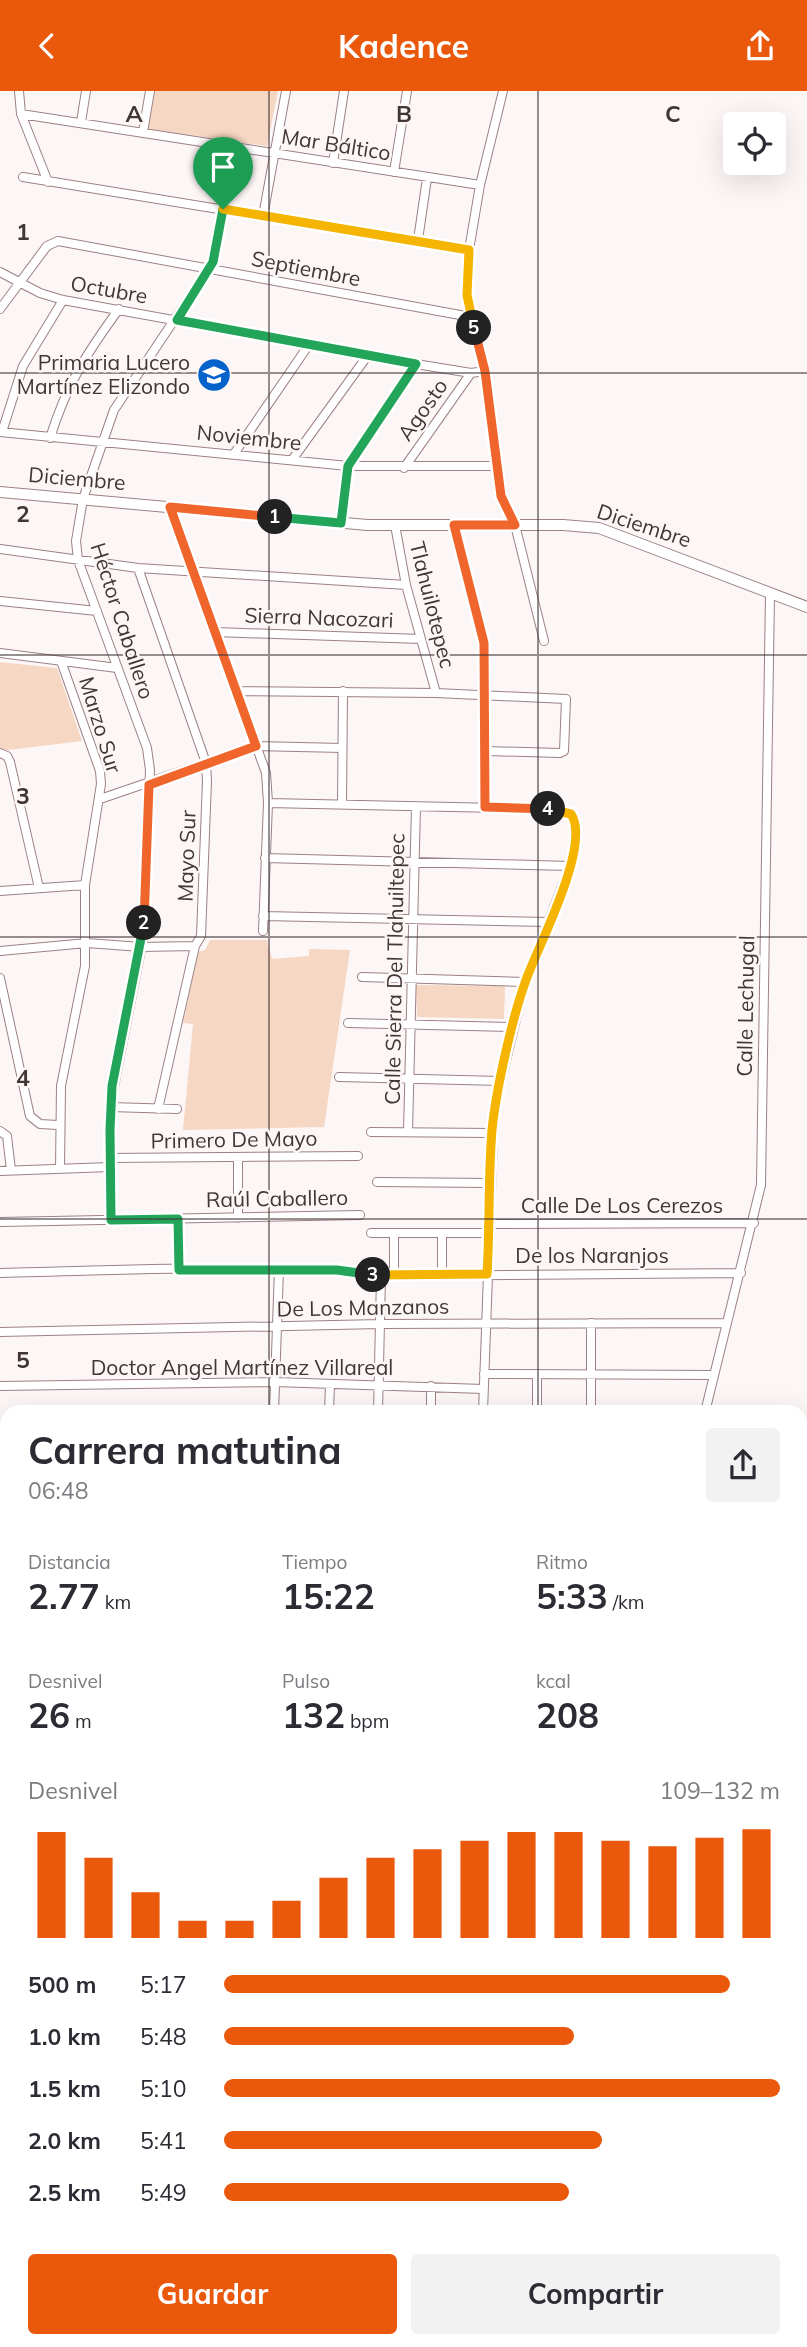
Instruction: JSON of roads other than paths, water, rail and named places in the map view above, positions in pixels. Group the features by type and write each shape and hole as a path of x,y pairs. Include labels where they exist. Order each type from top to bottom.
{"street":[{"path":"19,91 21,114 48,183"},
{"path":"81,122 86,91"},
{"path":"143,132 150,91"},
{"path":"262,216 286,91"},
{"path":"333,163 344,91"},
{"path":"394,172 407,91"},
{"path":"503,91 480,185 466,274 471,317 485,371 501,496 515,525 544,642"},
{"name":"Mar Báltico","path":"21,114 480,185"},
{"path":"23,177 469,250"},
{"path":"418,240 427,178"},
{"name":"Héctor Caballero","path":"111,1220 110,1107 141,947 149,785 148,748 78,560 76,541 83,499 122,395 177,320 209,268 216,254 223,209"},
{"name":"Septiembre","path":"18,284 52,242 471,317"},
{"name":"Octubre","path":"0,272 18,284 63,300 416,364 471,373 485,371"},
{"path":"0,309 18,284"},
{"path":"1,432 23,366 63,300"},
{"path":"50,438 76,369 119,309"},
{"path":"234,454 310,343"},
{"path":"292,460 368,355"},
{"path":"341,523 348,466 416,364"},
{"name":"Agosto","path":"404,468 471,373"},
{"name":"Noviembre","path":"1,432 348,466 496,466"},
{"name":"Diciembre","path":"0,492 341,523 599,528 658,548 807,607"},
{"path":"170,507 266,773 268,803 263,931"},
{"name":"Tlahuilotepec","path":"395,525 406,585 436,693"},
{"path":"454,525 484,643 485,807"},
{"path":"0,549 138,568 406,585"},
{"name":"Mayo Sur","path":"138,568 206,763 201,936 195,946 158,1109"},
{"name":"Calle Lechugal","path":"707,1405 754,1223 762,1160 770,594"},
{"path":"0,601 97,611"},
{"name":"Sierra Nacozari","path":"215,632 421,639"},
{"path":"0,653 117,668"},
{"name":"Marzo Sur","path":"60,1169 58,1125 62,1075 80,993 87,943 85,885 100,799 100,771 61,661"},
{"path":"236,691 486,694 566,699 565,751 486,751"},
{"path":"342,804 344,691"},
{"path":"100,799 149,785 256,746 342,748"},
{"path":"4,755 38,888"},
{"path":"268,803 551,809 571,814 576,831 570,866 525,982 501,1081 492,1133 483,1405"},
{"name":"Calle Sierra Del Tlahuiltepec","path":"408,1132 416,806"},
{"path":"265,858 570,866"},
{"path":"0,891 85,885"},
{"path":"263,916 550,922"},
{"path":"0,951 87,943 141,947 195,946"},
{"path":"362,977 525,982"},
{"path":"0,978 30,1116 40,1124 58,1125"},
{"path":"348,1023 513,1027"},
{"path":"339,1077 501,1081"},
{"path":"110,1107 177,1109"},
{"path":"0,1131 7,1136 11,1170"},
{"path":"371,1132 492,1133"},
{"name":"Primero De Mayo","path":"0,1171 238,1157 358,1156"},
{"path":"238,1157 238,1218"},
{"path":"377,1182 491,1183"},
{"name":"Raúl Caballero","path":"0,1222 360,1215"},
{"path":"178,1219 179,1270"},
{"name":"Calle De Los Cerezos","path":"371,1233 754,1223"},
{"path":"394,1233 394,1275"},
{"path":"442,1233 442,1274"},
{"path":"274,1405 279,1269"},
{"name":"De los Naranjos","path":"0,1273 279,1269 381,1276 741,1273"},
{"path":"378,1405 381,1276"},
{"path":"590,1323 590,1405"},
{"name":"De Los Manzanos","path":"0,1332 380,1324 726,1323"},
{"path":"484,1374 714,1375"},
{"path":"537,1374 537,1405"},
{"name":"Doctor Angel Martínez Villareal","path":"0,1386 275,1383 483,1389"},
{"path":"329,1405 330,1384"},
{"path":"431,1386 431,1405"}],"place":[{"name":"Primaria Lucero Martínez Elizondo","path":"214,375"}]}
